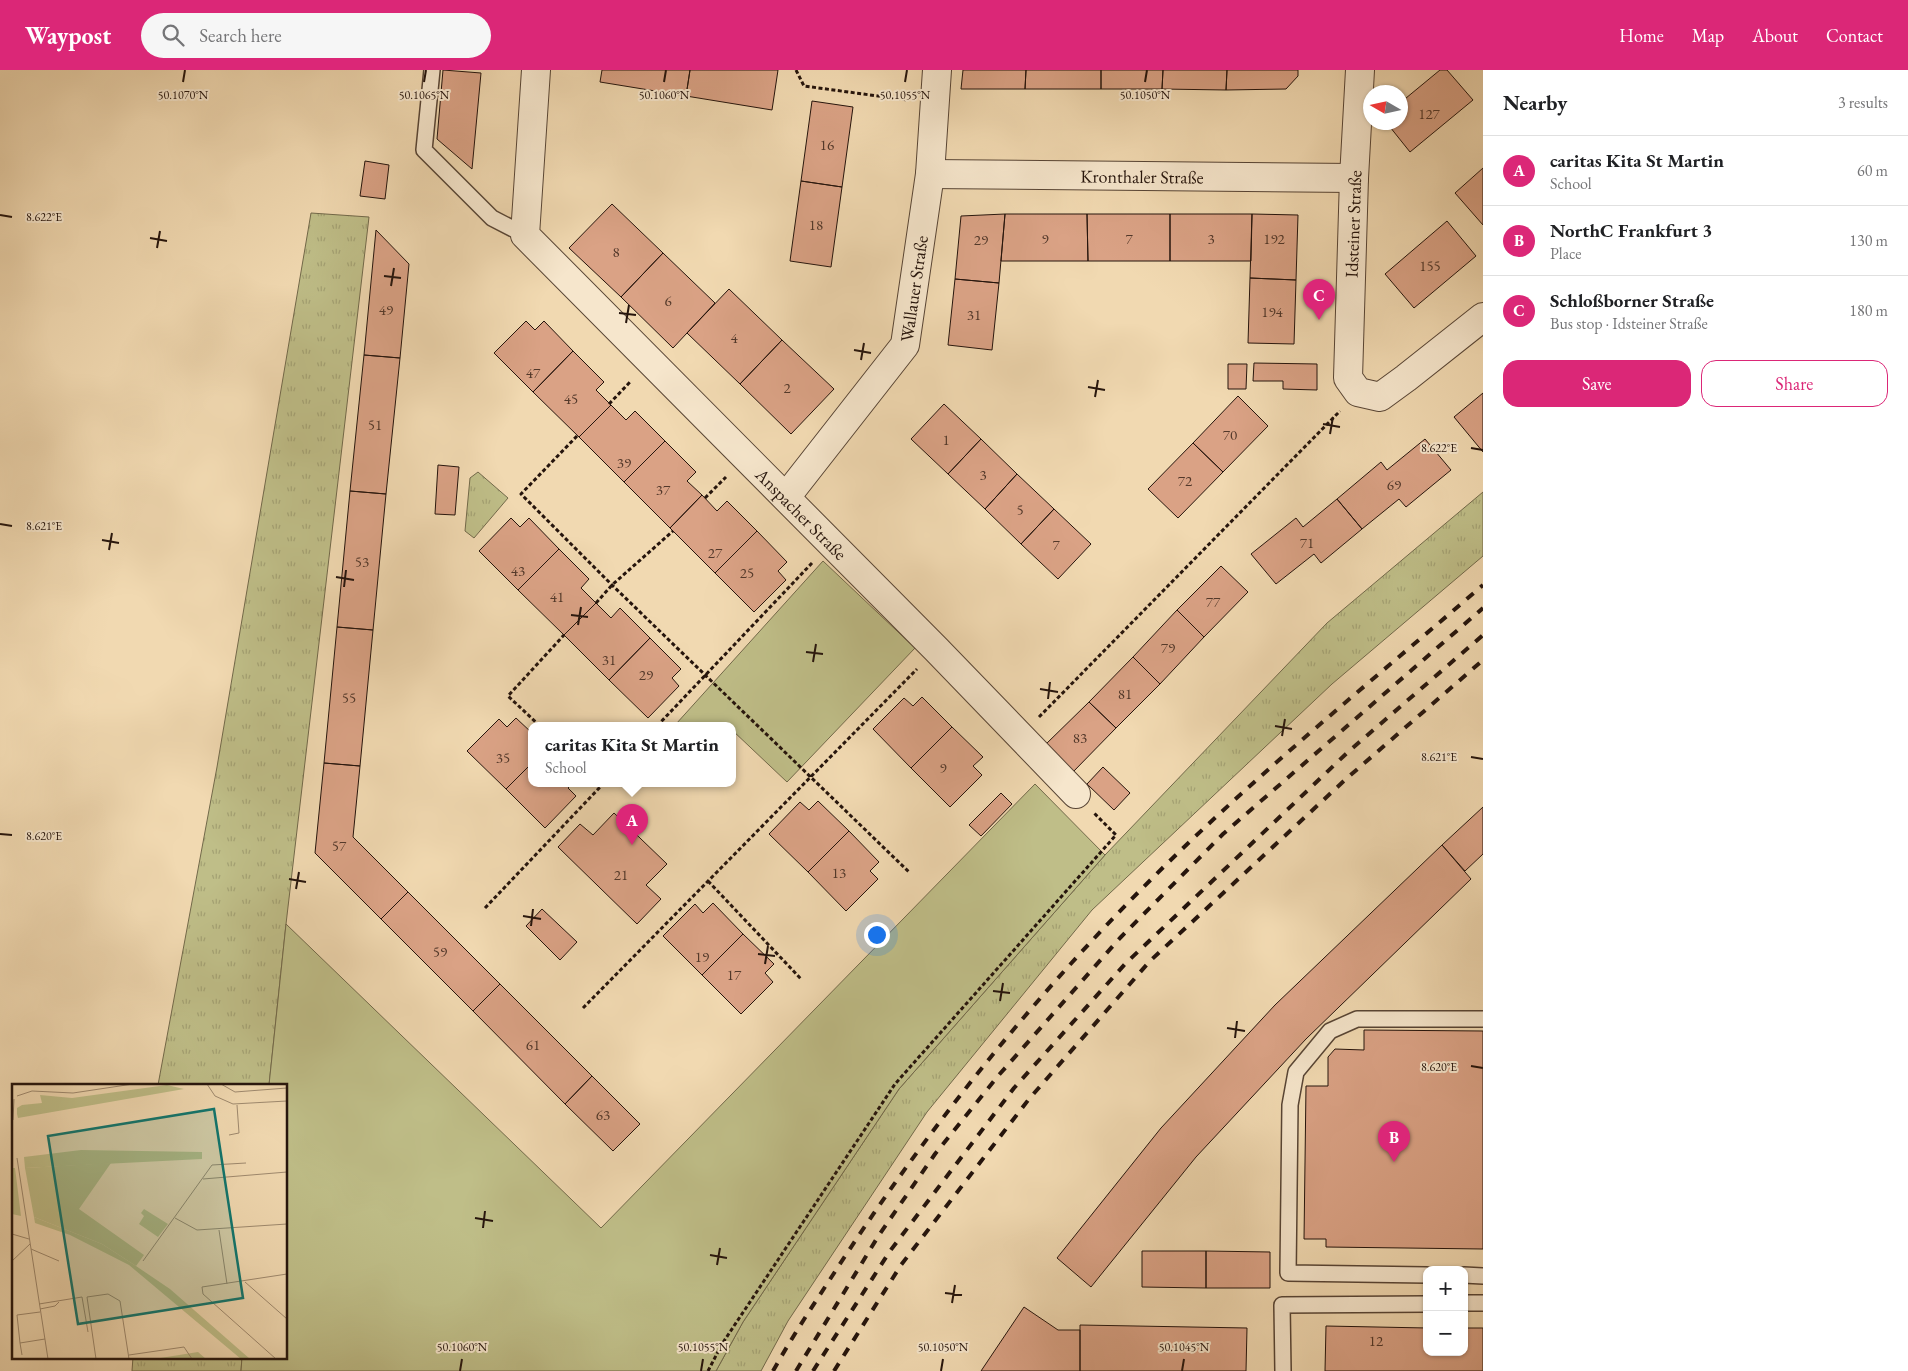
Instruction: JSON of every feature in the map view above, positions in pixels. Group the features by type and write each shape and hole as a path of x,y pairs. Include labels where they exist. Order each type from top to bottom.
{"street":[{"path":"525,235 536,70"},
{"name":"Wallauer Straße","path":"786,497 905,345 930,174 937,70"},
{"name":"Idsteiner Straße","path":"1353,385 1354,178 1360,70"},
{"name":"Kronthaler Straße","path":"930,174 1354,178"},
{"name":"Anspacher Straße","path":"525,235 831,542 1021,735 1076,794"},
{"path":"1353,385 1380,397 1483,317"}],"lane":[{"path":"432,70 424,150 492,218 525,235"},
{"path":"1423,1275 1288,1273 1290,1105 1296,1072 1330,1031 1357,1019 1483,1019"},
{"path":"1468,1275 1483,1276"},
{"path":"1468,1303 1483,1303"},
{"path":"1283,1371 1282,1305 1423,1304"}],"path":[{"path":"796,70 804,86 935,104"},
{"path":"1021,735 1353,385"},
{"path":"577,436 521,494 612,585 706,674 910,874"},
{"path":"596,603 612,585 672,531"},
{"path":"661,722 831,542"},
{"path":"536,722 508,696 564,635"},
{"path":"583,1008 936,649"},
{"path":"485,908 598,787"},
{"path":"708,1371 722,1344 895,1084 1116,836"},
{"path":"708,881 802,980"}],"green space":[{"path":"311,213 369,217 286,924 269,1084 158,1084 217,767"},
{"path":"478,472 508,498 474,538 465,531 470,478"},
{"path":"1483,492 1483,556 1332,684 1092,910 927,1112 788,1321 761,1371 716,1371 743,1322 899,1089 1105,855 1327,623"},
{"path":"823,561 915,648 787,782 736,734 736,722 678,722"},
{"path":"1035,784 1105,855 899,1089 743,1322 716,1371 241,1371 242,1358 288,1358 288,1084 269,1084 286,924 601,1228"},
{"path":"133,1358 242,1358 241,1371 132,1371"}],"building":[{"path":"443,70 481,73 472,169 437,139"},
{"path":"602,70 690,70 686,96 600,82"},
{"path":"690,70 778,70 772,110 686,96"},
{"path":"963,70 1026,70 1025,89 961,89"},
{"path":"1026,70 1101,70 1101,89 1025,89"},
{"path":"1101,70 1163,70 1162,89 1101,89"},
{"path":"1163,70 1227,70 1226,90 1162,89"},
{"path":"1227,70 1298,70 1298,76 1286,89 1226,90"},
{"path":"1440,70 1447,70 1473,100 1410,152 1392,130 1408,130 1408,96"},
{"path":"812,101 853,107 842,187 801,181"},
{"path":"365,161 389,165 385,199 360,196"},
{"path":"1483,168 1483,225 1455,193"},
{"path":"801,181 842,187 831,267 790,261"},
{"path":"612,204 663,253 621,297 569,248"},
{"path":"1005,214 999,283 955,279 961,216"},
{"path":"1005,214 1087,214 1088,261 1001,261"},
{"path":"1087,214 1170,214 1170,261 1088,261"},
{"path":"1170,214 1252,214 1251,261 1170,261"},
{"path":"1252,214 1298,215 1296,280 1250,278"},
{"path":"1447,221 1476,256 1414,308 1385,274"},
{"path":"376,230 409,264 400,358 364,355"},
{"path":"663,253 715,303 673,348 621,297"},
{"path":"1250,278 1296,280 1294,344 1248,343"},
{"path":"955,279 999,283 992,350 948,345"},
{"path":"729,289 782,340 740,384 687,333"},
{"path":"526,321 535,330 544,321 573,351 533,392 494,353"},
{"path":"782,340 834,389 791,434 740,384"},
{"path":"573,351 604,382 596,390 611,405 579,437 533,392"},
{"path":"364,355 400,358 386,494 350,491"},
{"path":"1254,363 1317,364 1317,390 1283,389 1283,381 1253,381"},
{"path":"1228,364 1247,364 1246,389 1228,389"},
{"path":"1483,393 1483,452 1454,417"},
{"path":"1238,396 1268,426 1223,472 1193,443"},
{"path":"944,404 981,439 948,474 911,439"},
{"path":"611,405 626,420 635,411 665,441 624,482 579,437"},
{"path":"981,439 1017,474 985,509 948,474"},
{"path":"1425,439 1451,470 1406,507 1399,499 1362,529 1337,499 1381,462 1387,470"},
{"path":"665,441 696,472 687,481 702,495 670,528 624,482"},
{"path":"1193,443 1223,472 1178,518 1148,489"},
{"path":"438,465 459,467 455,515 435,514"},
{"path":"1017,474 1054,509 1021,544 985,509"},
{"path":"350,491 386,494 373,630 337,627"},
{"path":"702,495 717,511 727,501 757,531 715,573 670,528"},
{"path":"1337,499 1362,529 1321,563 1314,554 1276,584 1251,554 1296,518 1303,527"},
{"path":"1054,509 1091,544 1058,579 1021,544"},
{"path":"511,518 520,527 529,518 559,549 518,590 479,551"},
{"path":"757,531 787,562 778,571 786,580 754,612 715,573"},
{"path":"559,549 589,579 581,588 596,603 564,635 518,590"},
{"path":"1221,566 1248,592 1204,637 1177,610"},
{"path":"596,603 611,618 620,608 650,638 609,680 564,635"},
{"path":"1177,610 1204,637 1160,684 1133,657"},
{"path":"337,627 373,630 360,766 324,763"},
{"path":"650,638 681,669 672,678 679,686 648,718 609,680"},
{"path":"1133,657 1160,684 1116,728 1089,702"},
{"path":"922,697 952,727 911,768 873,729 904,698 913,706"},
{"path":"1089,702 1116,728 1072,773 1044,746"},
{"path":"516,718 528,729 528,767 506,789 467,751 499,719 507,727"},
{"path":"952,727 983,757 973,766 982,775 950,807 911,768"},
{"path":"324,763 360,766 353,837 408,892 381,919 315,853"},
{"path":"528,767 528,787 569,787 576,796 545,828 506,789"},
{"path":"1103,767 1130,793 1114,810 1087,784"},
{"path":"1001,793 1012,804 981,836 969,825"},
{"path":"818,801 849,831 808,872 769,834 800,802 809,810"},
{"path":"1483,807 1483,854 1465,871 1442,845"},
{"path":"614,813 667,864 646,885 661,899 637,924 558,847 580,824 593,835"},
{"path":"849,831 879,862 870,871 878,879 846,911 808,872"},
{"path":"1442,845 1471,879 1306,1039 1196,1157 1091,1287 1057,1258 1161,1128 1275,1005"},
{"path":"408,892 500,984 473,1011 381,919"},
{"path":"713,903 743,934 702,975 663,936 695,904 703,913"},
{"path":"542,909 577,942 560,960 526,926"},
{"path":"743,934 774,964 765,973 773,982 741,1014 702,975"},
{"path":"500,984 592,1076 565,1104 473,1011"},
{"path":"1364,1030 1483,1031 1483,1249 1326,1247 1326,1239 1304,1239 1306,1086 1328,1086 1328,1057 1335,1049 1364,1050"},
{"path":"592,1076 640,1124 613,1151 565,1104"},
{"path":"1142,1251 1206,1251 1206,1288 1142,1287"},
{"path":"1206,1251 1270,1252 1270,1288 1206,1288"},
{"path":"1024,1307 1058,1330 1080,1330 1080,1371 981,1371"},
{"path":"1080,1325 1247,1328 1246,1371 1080,1371"},
{"path":"1326,1326 1423,1328 1423,1356 1468,1356 1468,1328 1483,1328 1483,1371 1325,1371"}],"railway":[{"path":"773,1371 838,1267 922,1146 1013,1030 1061,974 1111,920 1216,817 1483,585"},
{"path":"796,1371 879,1235 935,1154 998,1076 1120,938 1223,834 1483,608"},
{"path":"813,1371 890,1251 1014,1088 1125,964 1348,752 1483,635"},
{"path":"834,1371 901,1265 1029,1099 1150,961 1346,779 1483,660"}],"place":[{"name":"Schloßborner Straße","path":"1319,320"},
{"name":"caritas Kita St Martin","path":"632,845"},
{"name":"NorthC Frankfurt 3","path":"1394,1162"}]}
